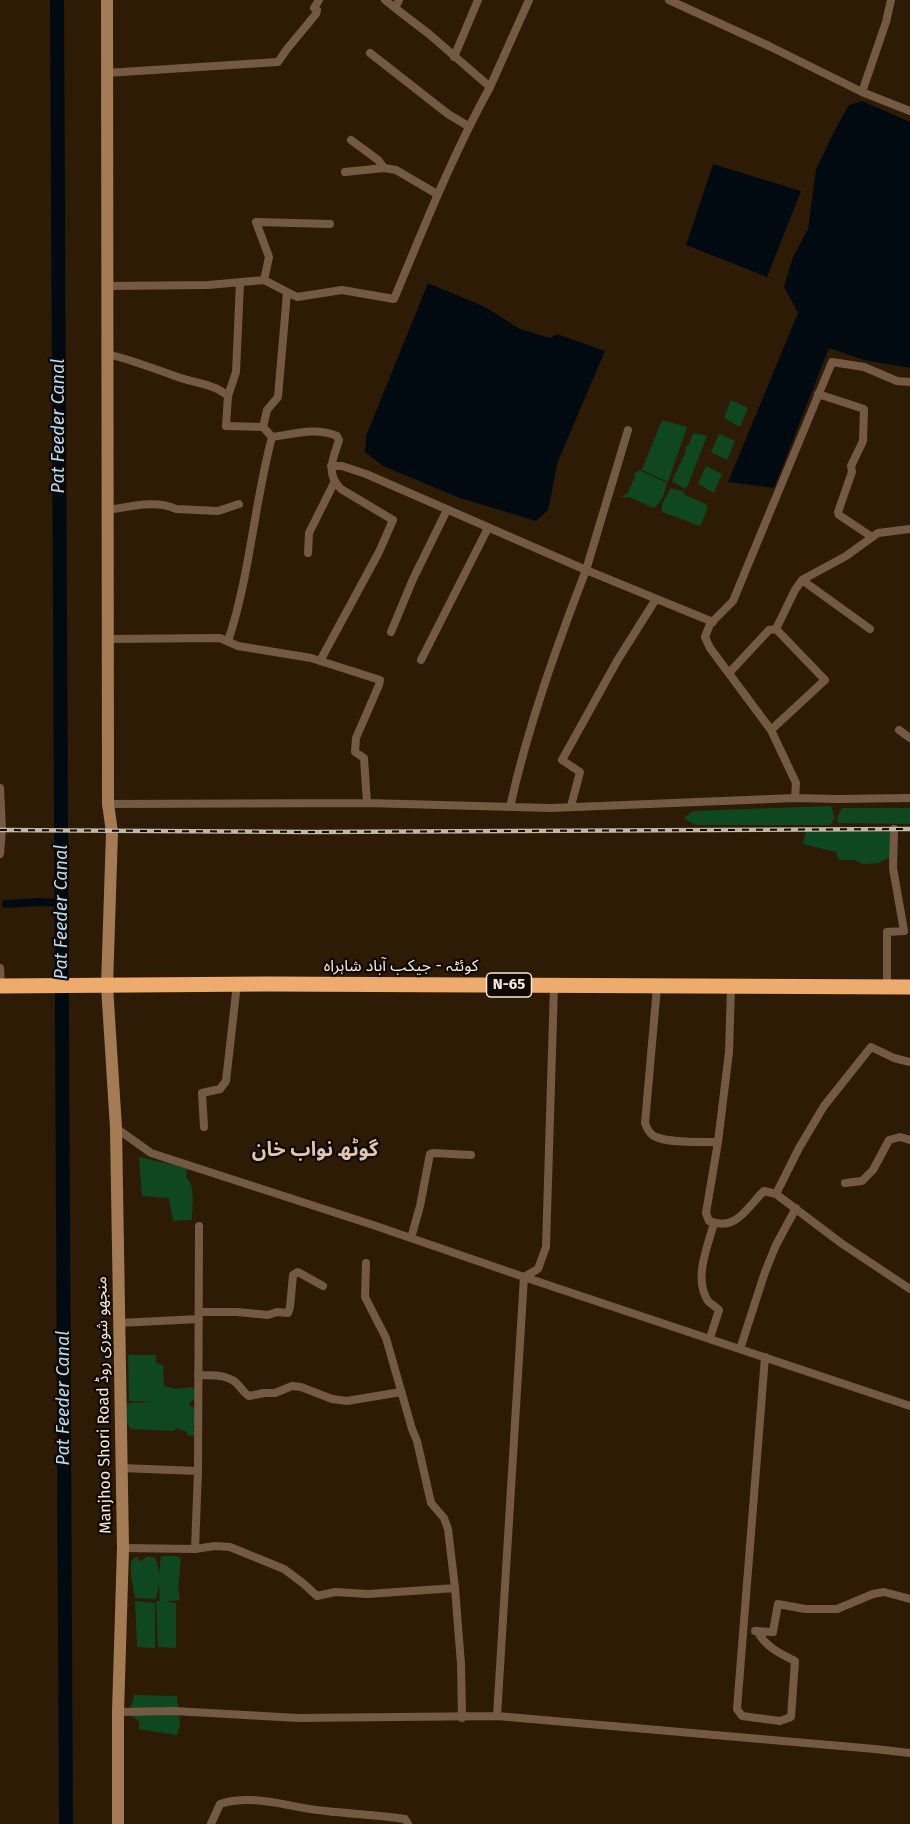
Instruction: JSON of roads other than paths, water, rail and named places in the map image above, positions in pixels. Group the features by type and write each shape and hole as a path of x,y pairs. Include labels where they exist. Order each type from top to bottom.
{"highway":[{"name":"کوئٹہ - جیکب آباد شاہراہ","path":"0,986 237,984 910,987"}],"street":[{"name":"Manjhoo Shori Road منجھو شوری روڈ","path":"106,0 108,804 112,832 107,986 116,1128 123,1548 118,1712 118,1824"},
{"path":"106,73 278,62 316,14 317,10 314,8 320,0"},
{"path":"385,0 397,4 490,87"},
{"path":"454,57 478,0"},
{"path":"108,286 208,285 264,280 297,297 342,290 394,299 437,194 530,0"},
{"path":"669,0 769,45 862,92 910,111"},
{"path":"862,92 886,22 891,0"},
{"path":"370,53 448,114 468,126"},
{"path":"351,140 378,160 384,168"},
{"path":"345,172 384,168 396,170 437,194"},
{"path":"264,280 268,257 256,222 330,224"},
{"path":"240,283 236,372 228,396 226,426 264,428 272,437"},
{"path":"264,428 267,410 278,397 287,293"},
{"path":"108,354 132,360 179,378 200,382 228,396"},
{"path":"795,798 796,783 771,730 710,648 705,637 713,622 733,601 832,362 864,367 897,381 910,382"},
{"path":"818,394 864,408 862,441 851,466 852,472 838,512 839,515 872,537"},
{"path":"510,807 529,730 585,570 628,430"},
{"path":"272,437 323,432 337,436 339,440 331,466 334,483 309,532 308,554"},
{"path":"228,641 258,507 264,465 272,437"},
{"path":"331,466 342,466 366,474 585,570 713,622"},
{"path":"320,661 379,552 393,520 334,483"},
{"path":"108,510 147,504 170,506 176,509 218,511 239,504"},
{"path":"391,632 413,579 447,510"},
{"path":"421,660 488,528"},
{"path":"776,629 802,580 846,556 878,533 910,529"},
{"path":"802,580 870,629"},
{"path":"571,806 580,772 562,760 617,661 656,599"},
{"path":"729,673 769,630 776,629"},
{"path":"771,730 825,681 776,629"},
{"path":"108,639 220,638 238,646 302,655 380,680 354,747 355,753 364,758 368,803"},
{"path":"899,730 910,738"},
{"path":"0,788 2,830 0,854"},
{"path":"108,804 368,803 510,807 795,798 910,798"},
{"path":"887,987 887,932 904,931 893,868 894,829"},
{"path":"0,968 0,986"},
{"path":"204,1126 202,1093 220,1089 226,1081 237,984"},
{"path":"524,1277 538,1269 546,1247 554,986"},
{"path":"657,987 645,1123 647,1129 657,1138 667,1140 718,1142"},
{"path":"731,987 729,1052 718,1142 706,1213 709,1221 723,1223 740,1218 764,1191 776,1194 841,1243 910,1289"},
{"path":"776,1194 799,1148 824,1107 871,1047 894,1058 910,1062"},
{"path":"116,1128 151,1153 910,1406"},
{"path":"845,1183 862,1181 873,1170 889,1140 900,1137 910,1140"},
{"path":"411,1238 430,1154 471,1155"},
{"path":"740,1349 765,1272 776,1245 796,1208"},
{"path":"710,1338 719,1310 708,1301 702,1282 703,1264 714,1223"},
{"path":"195,1549 200,1226"},
{"path":"366,1263 365,1298 386,1338 417,1441 431,1503 444,1518 448,1529 455,1588 462,1718"},
{"path":"119,1323 237,1311 268,1315 277,1312 288,1313 293,1275 298,1272 323,1286"},
{"path":"497,1716 524,1277"},
{"path":"757,1631 762,1641 770,1648 795,1661 791,1717 784,1721 742,1716 738,1712 765,1357"},
{"path":"198,1375 234,1380 249,1396 275,1393 292,1386 301,1387 332,1400 348,1401 401,1392"},
{"path":"121,1468 198,1471"},
{"path":"123,1548 230,1547 284,1569 317,1596 335,1592 368,1594 455,1588"},
{"path":"744,1631 773,1632 778,1605 806,1609 837,1609 873,1594 884,1592 910,1599"},
{"path":"118,1712 174,1711 298,1718 497,1716 910,1753"},
{"path":"211,1824 220,1804 233,1800 256,1800 324,1811 405,1819 408,1824"}],"waterway":[{"name":"Pat Feeder Canal","path":"57,0 66,1824"},
{"path":"6,904 61,903"}],"railway":[{"path":"0,830 311,832 910,829"}],"district":[{"name":"گوٹھ نواب خان","path":"315,1150"}]}
